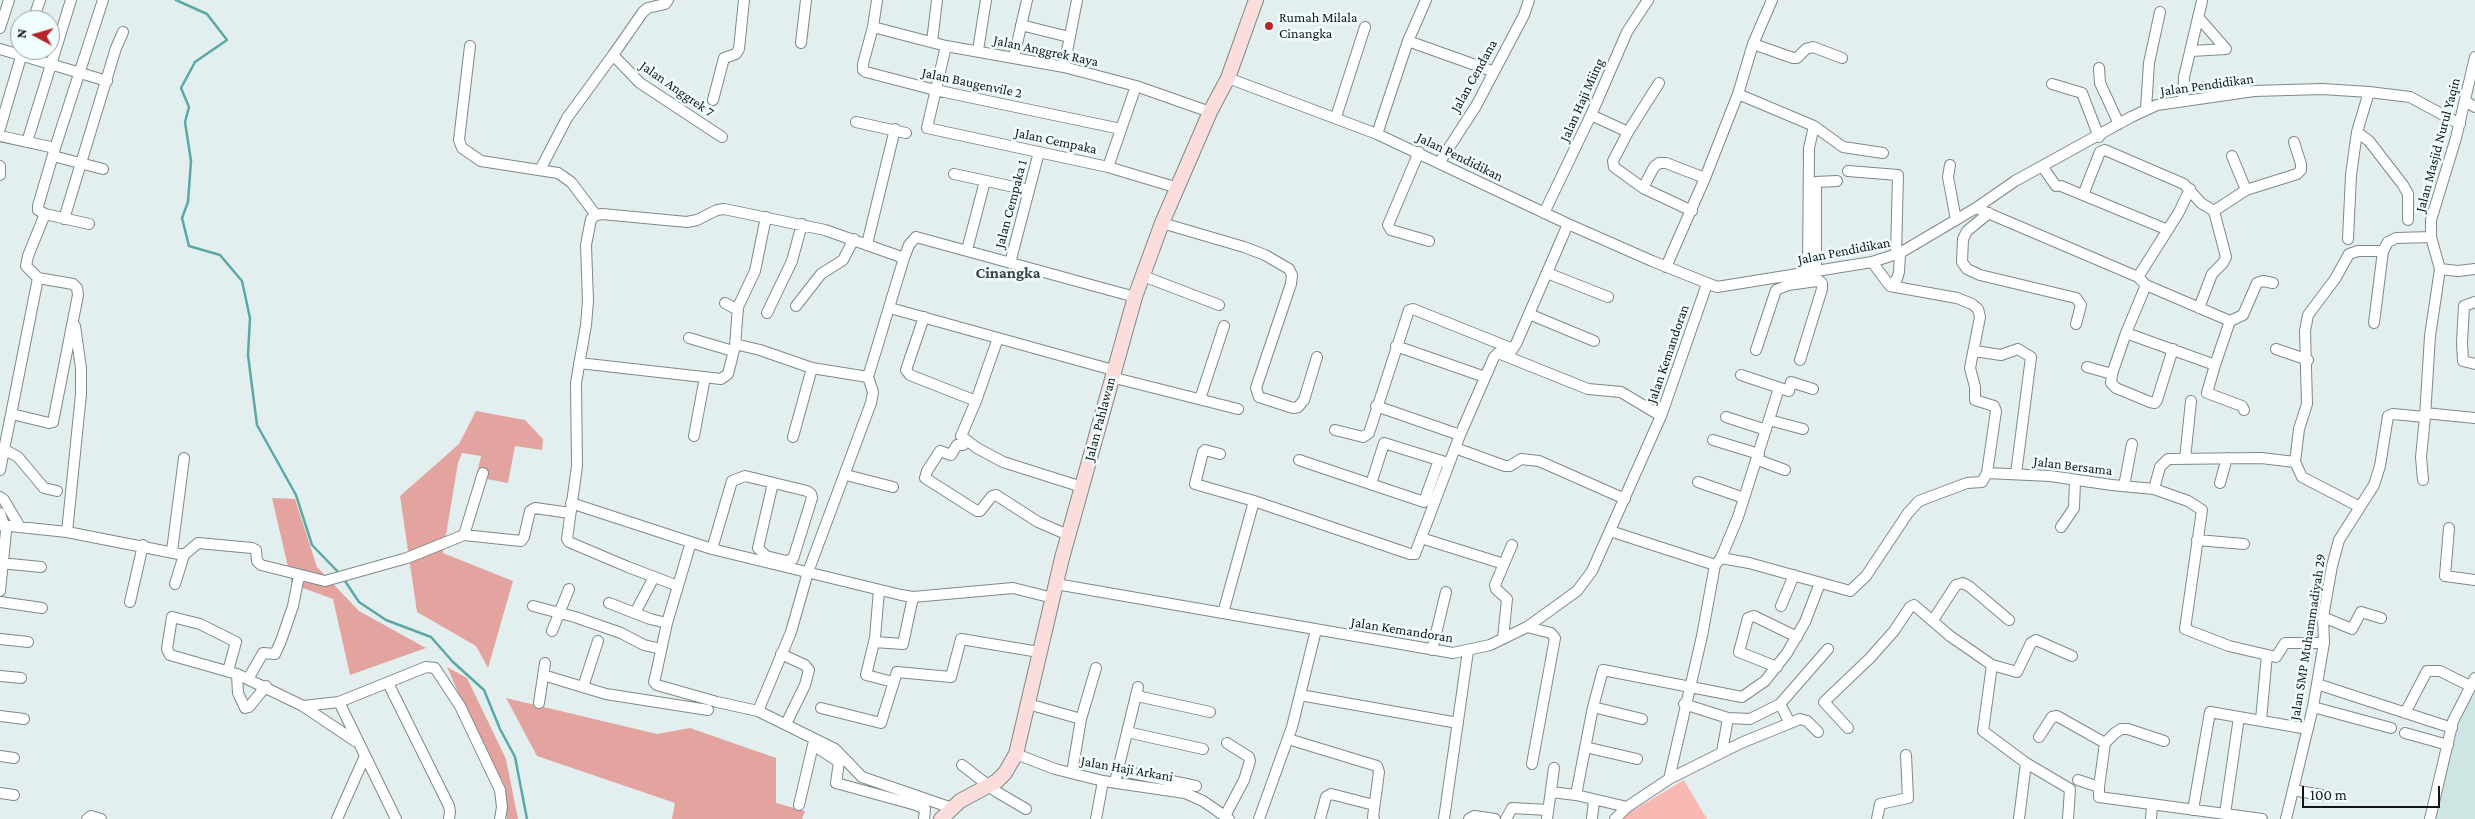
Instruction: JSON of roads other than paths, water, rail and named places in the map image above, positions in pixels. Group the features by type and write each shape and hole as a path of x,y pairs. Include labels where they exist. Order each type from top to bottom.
{"street":[{"path":"0,28 9,0"},
{"path":"27,142 71,0"},
{"path":"89,224 45,214 38,210 38,206 102,0"},
{"path":"540,170 567,118 643,12 648,8 665,4 668,0"},
{"path":"713,100 724,58 736,54 739,49 744,0"},
{"path":"801,42 806,0"},
{"path":"873,27 877,0"},
{"path":"932,42 937,0"},
{"path":"978,50 986,0"},
{"path":"1014,57 1027,0"},
{"path":"1064,67 1077,0"},
{"name":"Jalan Pahlawan","path":"941,819 952,808 989,786 1006,773 1016,754 1068,536 1135,296 1162,224 1210,112 1228,78 1256,0"},
{"path":"1377,134 1408,41 1426,0"},
{"name":"Jalan Cendana","path":"1439,163 1476,106 1492,71 1524,15 1529,0"},
{"name":"Jalan Haji Miing","path":"1544,213 1591,115 1627,32 1648,0"},
{"path":"1666,267 1706,178 1738,94 1753,44 1772,0"},
{"path":"2183,100 2183,90 2202,1"},
{"path":"2146,109 2150,54 2160,12"},
{"path":"2191,51 2226,49 2198,17"},
{"path":"1021,25 1069,37"},
{"name":"Jalan Anggrek Raya","path":"873,27 946,46 978,50 1064,67 1136,86 1210,112"},
{"name":"Jalan Baugenvile 2","path":"873,27 863,70 870,74 935,90 1121,129"},
{"path":"1336,117 1365,27"},
{"path":"64,219 124,32"},
{"path":"1408,41 1492,71"},
{"path":"1753,44 1793,58 1797,58 1806,49 1813,47 1842,58"},
{"path":"470,46 459,140 462,148 481,161 558,173 572,182 596,215 687,222 724,209 802,224 854,239 904,258"},
{"path":"935,90 946,46"},
{"name":"Jalan Anggrek 7","path":"612,56 640,83 722,137"},
{"name":"Jalan Masjid Nurul Yaqin","path":"2440,268 2431,237 2434,206 2460,124 2475,57"},
{"path":"0,124 20,60"},
{"path":"39,60 107,81"},
{"path":"2099,68 2100,83 2119,124"},
{"name":"Jalan Pendidikan","path":"1228,78 1336,117 1419,152 1544,213 1707,284 1730,286 1813,274 1898,254 1976,208 2015,181 2146,109 2183,100 2273,90 2322,89 2369,92 2410,97 2460,124"},
{"path":"1659,82 1628,132 1613,161 1614,167 1643,188 1692,211"},
{"path":"2052,84 2082,93 2099,136"},
{"path":"2183,90 2245,85"},
{"path":"1108,167 1136,86"},
{"name":"Jalan Cempaka","path":"935,90 927,128 1108,167 1178,188"},
{"path":"2348,239 2357,132 2369,92"},
{"path":"1738,94 1814,126 1843,147 1883,153"},
{"path":"2465,101 2475,106"},
{"path":"1591,115 1628,132"},
{"path":"856,122 895,129 906,133"},
{"path":"1800,360 1822,289 1822,283 1813,274 1809,148 1814,126"},
{"path":"867,244 895,129"},
{"path":"2357,132 2369,141 2403,185 2408,194 2408,220"},
{"path":"0,136 27,142 103,169"},
{"path":"2214,211 2246,190 2296,174 2301,170 2294,142"},
{"path":"2083,195 2100,152 2105,150 2179,181 2190,189 2200,204 2214,211 2226,257 2212,274 2199,308"},
{"name":"Jalan Cempaka 1","path":"1010,263 1039,152"},
{"path":"1419,152 1388,225 1391,230 1429,241"},
{"path":"2232,156 2246,190"},
{"path":"1643,188 1654,168 1659,163 1666,163 1706,178"},
{"path":"1950,164 1948,177 1956,220"},
{"path":"0,166 0,175"},
{"path":"2042,166 2058,186 2168,230"},
{"path":"1848,171 1898,175 1899,272 1897,279 1890,286"},
{"path":"954,174 1028,190"},
{"path":"967,250 985,181"},
{"path":"1813,274 1816,182 1837,182"},
{"path":"2138,277 2168,230 2190,189"},
{"path":"1976,208 2138,277 2146,285 2230,321"},
{"path":"1989,213 1967,231 1961,248 1962,262 1967,269 1980,275 2076,298 2081,305 2076,324"},
{"path":"12,414 49,423 53,422 78,295 77,288 73,284 38,278 26,266 28,256 45,214"},
{"path":"596,215 588,226 586,245 588,301 576,383 578,466 566,535 570,542 678,586"},
{"path":"578,363 721,379 726,377 734,348 738,310 755,270 766,217"},
{"path":"767,313 792,261 802,224"},
{"path":"1162,224 1251,250 1265,255 1289,269 1292,275 1291,284 1256,388 1259,397 1293,408 1298,407 1304,400 1317,357"},
{"path":"1510,352 1529,314 1568,224"},
{"path":"758,711 790,632 808,572 846,475 873,395 868,377 904,258 909,245 916,237 1135,296"},
{"path":"2374,323 2383,251 2388,242 2391,240 2431,237"},
{"path":"796,306 821,274 843,260 854,239"},
{"path":"2360,507 2302,477 2295,462 2298,429 2307,404 2308,360 2306,331 2308,315 2335,279 2345,258 2354,252 2383,251"},
{"path":"1865,261 1890,286 1957,298 1972,304 1978,309 1980,317 1970,368 1975,387 1975,400 1980,404 1994,406 1996,411 1987,473"},
{"path":"2423,480 2421,458 2430,336 2440,268 2458,271 2475,269"},
{"path":"1547,273 1608,297"},
{"path":"1756,350 1776,290 1813,274"},
{"path":"1143,276 1219,305"},
{"path":"0,470 38,278"},
{"path":"2244,410 2242,406 2207,393 2230,321 2243,315 2259,281 2273,284"},
{"name":"Jalan Kemandoran","path":"464,535 519,542 524,538 532,509 538,507 570,508 712,549 913,597 1013,588 1054,591 1223,613 1453,653 1483,648 1527,627 1585,583 1625,499 1661,416 1707,284"},
{"path":"2146,285 2126,334 2112,374 2111,383 2116,388 2155,403 2173,350"},
{"path":"2475,302 2464,306 2462,343 2463,361 2475,364"},
{"path":"725,303 738,310"},
{"path":"890,308 1238,409"},
{"path":"1335,430 1363,436 1369,433 1376,406 1409,310 1414,309 1588,389 1621,392 1661,416"},
{"path":"1529,314 1594,341"},
{"path":"67,532 80,394 80,368 74,316"},
{"path":"924,317 906,370 908,373 976,401"},
{"path":"1200,399 1224,326"},
{"path":"2126,334 2215,365"},
{"path":"689,338 734,348 760,350 812,368 868,377"},
{"path":"998,338 976,401 960,432 967,441 1003,462 1082,487"},
{"path":"1396,346 1485,377"},
{"path":"1974,351 2001,355 2018,349 2031,357 2016,474"},
{"path":"2276,349 2308,360"},
{"path":"1299,460 1424,502 1444,462 1455,448 1485,377 1497,354 1510,352"},
{"path":"2087,367 2112,374"},
{"path":"793,437 812,368"},
{"path":"1741,375 1789,391 1791,382 1813,389"},
{"path":"694,436 705,377"},
{"path":"1669,779 1684,704 1690,686 1718,562 1744,498 1779,388"},
{"path":"2185,459 2191,401"},
{"path":"1376,406 1460,435"},
{"name":"Jalan SMP Muhammadiyah 29","path":"2286,819 2313,707 2324,644 2323,617 2332,566 2339,540 2370,493 2378,475 2388,416 2394,414 2425,415"},
{"path":"2425,415 2475,418"},
{"path":"1726,417 1803,430"},
{"path":"1713,440 1758,457 1785,470"},
{"path":"967,441 963,446 957,444 951,455 940,451 926,471 924,478 977,511 980,511 992,496 996,495 1038,522 1068,536"},
{"path":"1371,484 1384,443 1444,462"},
{"path":"2124,486 2132,444"},
{"path":"1455,448 1505,466 1510,466 1521,459 1539,461 1625,499"},
{"path":"5,450 18,457 44,488 57,491"},
{"path":"1220,454 1205,450 1202,452 1195,484 1254,501 1412,555 1421,538 1444,462"},
{"path":"2154,489 2163,462 2168,459 2250,457 2295,462"},
{"path":"172,551 184,458"},
{"path":"2220,483 2227,458"},
{"path":"175,584 184,555 198,543 252,548 256,550 257,561 261,565 325,581 338,579 407,558 464,535 483,473"},
{"name":"Jalan Bersama","path":"1610,531 1718,562 1749,563 1850,591 1866,576 1908,513 1919,501 1967,483 1982,482 1987,473 2016,474 2154,489 2188,501 2202,510 2184,629 2229,646 2267,655"},
{"path":"846,475 893,488"},
{"path":"712,549 732,481 745,476 807,491 812,498 794,557 791,561 766,556 758,548 773,483"},
{"path":"2061,528 2074,508 2074,480"},
{"path":"1698,482 1744,498"},
{"path":"0,497 4,500 20,527"},
{"path":"1223,613 1254,501"},
{"path":"0,513 3,525 0,591"},
{"path":"3,525 67,532 143,545 184,555"},
{"path":"2449,528 2444,575 2475,580"},
{"path":"1421,538 1504,564"},
{"path":"2197,540 2244,544"},
{"path":"692,542 678,586 654,682 704,705"},
{"path":"1503,638 1507,599 1495,587 1512,544"},
{"path":"130,602 143,545"},
{"path":"1,563 41,568"},
{"path":"1781,606 1794,575"},
{"path":"248,679 263,653 274,654 278,648 293,606 299,576"},
{"path":"635,612 654,577"},
{"path":"1576,795 1601,673 1606,670 1742,697 1757,688 1777,667 1797,637 1813,605 1820,583"},
{"path":"1933,620 1956,585 1963,583 2009,620"},
{"path":"552,631 569,589"},
{"path":"879,590 874,642 866,675 893,682"},
{"path":"1432,650 1446,592"},
{"path":"874,642 903,644 913,597"},
{"path":"0,602 42,608"},
{"path":"609,602 668,623"},
{"path":"532,606 621,633 644,645 661,649"},
{"path":"1848,728 1824,702 1870,658 1894,631 1912,606 1933,620 1950,636 1992,665 2017,672 2031,643 2036,640 2072,656"},
{"path":"2323,617 2352,629 2361,612 2381,618"},
{"path":"1777,667 1735,650 1749,616 1754,616 1797,637"},
{"path":"266,686 249,707 245,708 232,672 236,642 200,624 172,617 168,653 232,672 266,686 343,730 360,745"},
{"path":"1527,627 1551,633 1555,638 1532,764"},
{"path":"1259,819 1288,739 1316,630"},
{"path":"0,639 28,642"},
{"path":"821,708 881,723 893,682 899,671 951,677 960,639 1039,652"},
{"path":"583,687 598,641"},
{"path":"2261,720 2267,655 2277,656 2283,644 2290,642 2324,644"},
{"path":"1684,704 1728,718 1750,719 1780,704 1828,649"},
{"path":"1444,819 1468,651"},
{"path":"781,654 805,665 809,670 805,686 786,724"},
{"path":"539,703 545,663"},
{"path":"1992,665 1984,731 2026,763 2070,789 2068,819"},
{"path":"303,706 339,702 426,667 438,670 466,717 500,790 502,807 500,819"},
{"path":"1073,767 1080,719 1096,668"},
{"path":"2405,713 2427,670 2431,669 2472,682 2458,710 2452,728 2430,819"},
{"path":"543,675 615,696 758,711 835,749 862,776 952,808"},
{"path":"0,676 21,678"},
{"path":"388,683 449,806 449,819"},
{"path":"2317,684 2452,728"},
{"path":"1115,782 1138,692 1210,712"},
{"path":"1300,695 1458,722"},
{"path":"339,702 393,817"},
{"path":"1028,704 1080,719"},
{"path":"1780,704 1790,723"},
{"path":"1593,707 1642,719"},
{"path":"2313,707 2391,728"},
{"path":"2193,810 2208,714 2212,712 2308,729"},
{"path":"0,716 24,719"},
{"path":"2039,737 2052,717 2057,716 2105,743"},
{"path":"2225,814 2239,717"},
{"path":"1722,752 1728,718"},
{"path":"1615,819 1627,807 1669,779 1722,752 1790,723 1804,720 1818,732"},
{"path":"2164,741 2121,729 2105,743 2098,795 2102,798 2152,806 2262,819"},
{"path":"1128,732 1203,749"},
{"path":"2405,733 2448,745"},
{"path":"1288,739 1377,766 1379,772 1374,804 1374,819"},
{"path":"1227,818 1244,780 1250,761 1249,757 1228,743"},
{"path":"799,805 813,745 839,762 836,783 916,804 925,809 924,819"},
{"path":"1585,747 1637,759"},
{"name":"Jalan Haji Arkani","path":"1016,754 1055,769 1103,781 1185,793 1203,801 1227,818"},
{"path":"1877,819 1880,804 1908,798 1906,755"},
{"path":"0,756 14,758"},
{"path":"337,819 365,756"},
{"path":"2019,819 2026,763"},
{"path":"962,765 989,786 1026,809"},
{"path":"1506,819 1512,808 1547,815 1554,768"},
{"path":"1118,770 1196,786"},
{"path":"2078,780 2098,787"},
{"path":"1096,819 1103,781"},
{"path":"2293,790 2321,795"},
{"path":"1551,792 1576,795 1627,807"},
{"path":"0,793 14,795"},
{"path":"1320,819 1326,798 1331,794 1374,804"},
{"path":"1592,819 1594,800"},
{"path":"2150,819 2152,806"},
{"path":"86,819 91,816 101,819"},
{"path":"1470,819 1474,816 1495,819"}],"waterway":[{"path":"176,0 207,14 227,40 195,62 181,88 189,107 185,122 191,161 188,202 182,218 189,246 220,255 242,281 250,318 248,355 257,425 296,495 312,545 340,574"},
{"path":"343,578 359,602 386,620 431,637 453,662 484,690 500,729 515,757 527,819"}],"place":[{"name":"Rumah Milala Cinangka","path":"1269,26"}],"district":[{"name":"Cinangka","path":"1008,273"}]}
